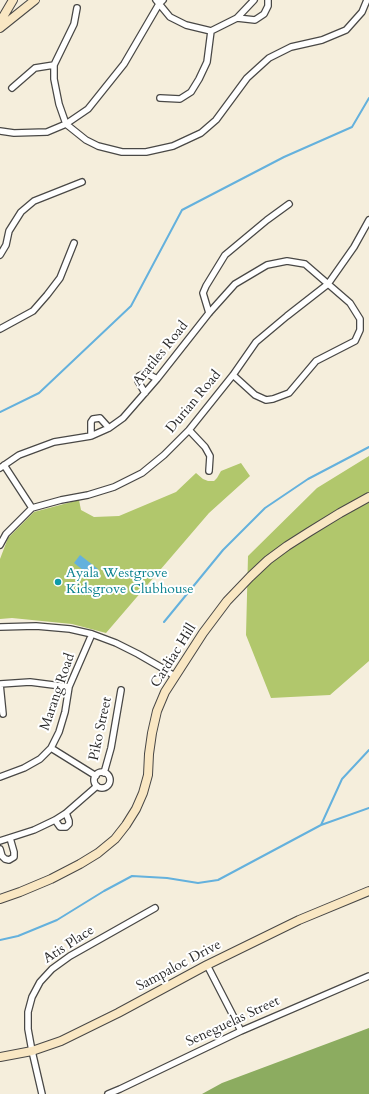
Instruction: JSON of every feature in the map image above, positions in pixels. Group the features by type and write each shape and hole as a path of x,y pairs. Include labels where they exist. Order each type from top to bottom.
{"main road":[{"path":"0,22 13,0"},
{"path":"0,28 35,0"},
{"name":"Cardiac Hill","path":"0,899 51,879 80,864 114,839 126,825 144,792 148,775 152,733 157,711 165,692 203,633 227,601 250,576 268,560 287,546 369,497"},
{"name":"Sampaloc Drive","path":"0,1057 32,1051 61,1041 118,1013 206,965 299,920 369,891"}],"street":[{"path":"0,131 14,133 47,132 66,124 88,109 124,64 159,1 170,17 186,25 211,31 237,18 254,0"},
{"path":"237,18 255,20 264,14 268,6 268,0"},
{"path":"77,8 74,24 54,65 54,79 59,104 66,124 86,140 98,146 122,152 146,152 173,146 201,133 216,120 247,78 269,58 292,47 322,40 346,30 362,12 367,0"},
{"path":"160,98 180,99 191,92 200,79 207,62 211,31"},
{"path":"12,88 35,68 54,65"},
{"path":"0,255 9,231 21,212 34,201 82,182"},
{"path":"209,313 203,292 225,255 288,204"},
{"name":"Durian Road","path":"0,545 6,534 32,508 61,500 88,495 114,487 142,473 164,455 189,430 256,342 328,284 354,247 369,220"},
{"path":"0,329 14,323 33,311 60,278 74,244"},
{"name":"Aratiles Road","path":"2,466 19,454 54,442 91,436 109,428 123,418 157,379 209,313 235,284 267,265 287,261 305,264 350,303 360,318 360,330 354,341 316,360 289,393 273,400 266,400 255,395 233,374"},
{"path":"145,393 138,381 139,376 148,374 157,379"},
{"path":"91,436 91,422 93,418 100,418 109,428"},
{"path":"189,430 205,447 210,456 209,471"},
{"path":"2,466 32,508"},
{"path":"0,627 36,626 70,629 92,634 116,643 138,654 174,676"},
{"name":"Marang Road","path":"0,777 24,768 40,759 51,748 59,732 65,712 69,687 92,634"},
{"path":"3,714 0,684 30,682 69,687"},
{"name":"Piko Street","path":"104,773 111,748 121,690"},
{"path":"51,748 96,776"},
{"path":"100,773 107,774 110,778 109,784 102,788 97,786 95,782 96,776 100,773"},
{"path":"0,841 41,827 66,814 97,786"},
{"path":"55,820 60,827 66,827 69,824 69,821 66,814"},
{"path":"0,849 2,856 5,859 9,860 14,857 10,838"},
{"name":"Atis Place","path":"42,1094 28,1029 28,1012 32,997 40,982 52,969 70,956 155,908"},
{"path":"206,965 241,1031"},
{"name":"Seneguelas Street","path":"108,1094 241,1031 369,976"}],"green space":[{"path":"369,456 369,661 330,695 271,698 246,635 248,556 317,488"},
{"path":"241,463 250,476 209,513 106,633 72,624 12,618 0,619 0,559 8,538 34,512 79,500 81,510 94,517 119,516 176,492 196,473 203,479 214,481 221,471"},
{"path":"369,1028 369,1094 202,1094 222,1083"}],"water":[{"path":"80,555 98,569 92,577 74,563"}],"waterway":[{"path":"0,412 39,393 131,306 182,210 284,157 352,127 369,98"},
{"path":"164,622 223,550 265,508 308,479 369,447"},
{"path":"321,825 342,779 369,750"},
{"path":"0,940 18,936 57,920 104,891 132,876 167,878 198,883 218,880 321,825 369,808"}],"place":[{"name":"Ayala Westgrove Kidsgrove Clubhouse","path":"58,582"}]}
